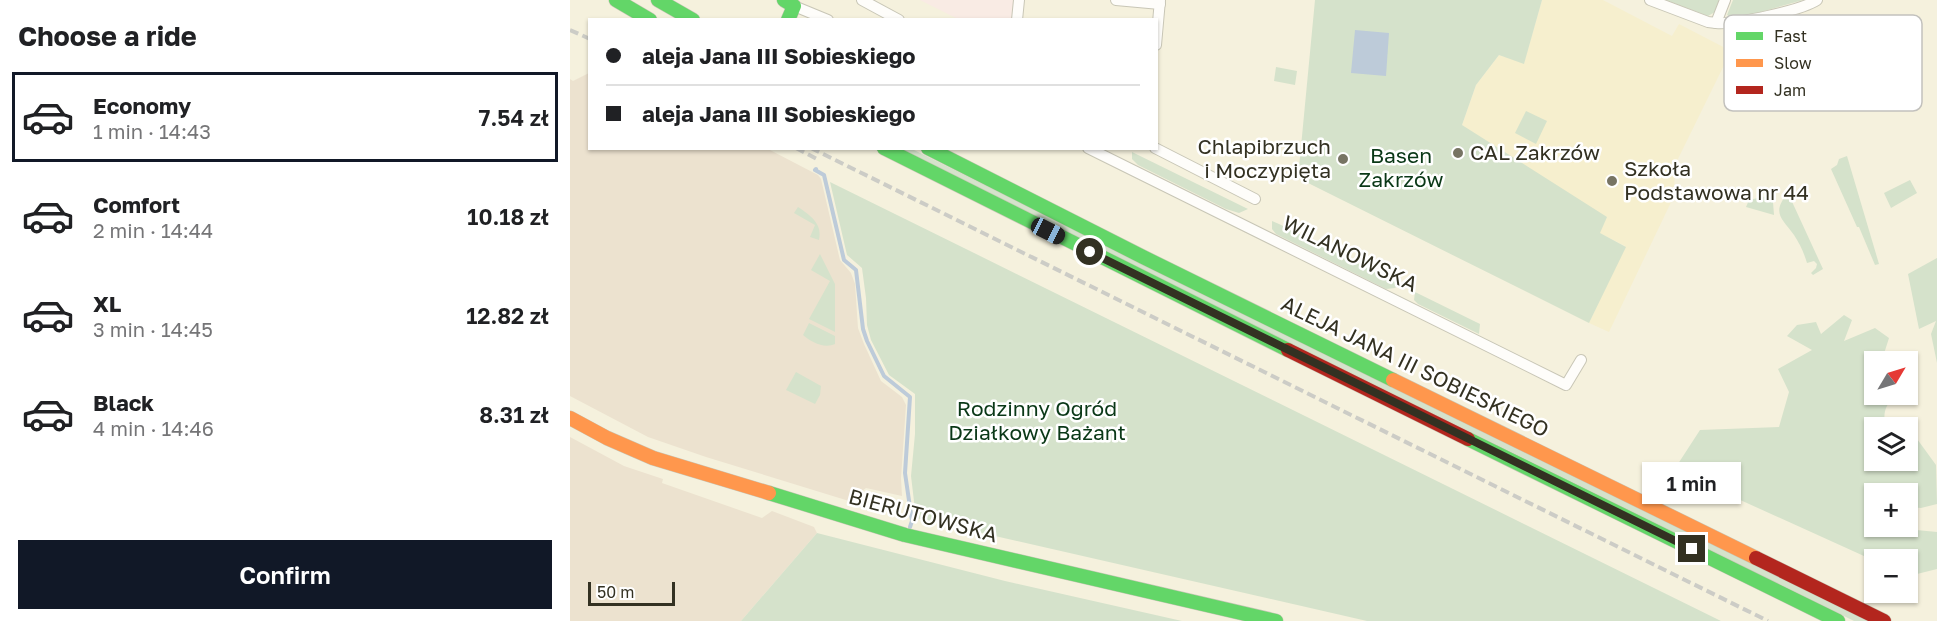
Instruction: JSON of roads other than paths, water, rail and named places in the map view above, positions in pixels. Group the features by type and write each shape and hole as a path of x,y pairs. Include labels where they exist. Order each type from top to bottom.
{"main road":[{"path":"616,0 647,18"},
{"path":"658,0 690,18"},
{"path":"788,18 789,3"},
{"name":"ALEJA JANA III SOBIESKIEGO","path":"888,150 1838,621"},
{"name":"ALEJA JANA III SOBIESKIEGO","path":"932,150 1133,252 1884,621"},
{"name":"BIERUTOWSKA","path":"570,418 612,441 653,458 905,535 1276,621"}],"street":[{"path":"862,0 895,18"},
{"path":"1017,18 1019,0"},
{"path":"1116,0 1160,2 1158,24"},
{"path":"1650,0 1708,22 1724,22"},
{"path":"1716,23 1725,0"},
{"path":"1769,15 1817,0"},
{"path":"789,3 823,18"},
{"name":"WILANOWSKA","path":"1092,150 1566,384 1581,360"},
{"path":"1158,150 1255,199"}],"water":[{"path":"1355,30 1389,33 1386,76 1351,73"}],"waterway":[{"path":"816,169 824,175 844,260 856,270 863,329 867,341 884,376 910,397 905,473 912,521 910,527"}],"railway":[{"path":"570,30 588,38"},
{"path":"800,150 817,159"},
{"path":"815,150 1768,621"}],"place":[{"name":"CAL Zakrzów","path":"1458,153"},
{"name":"Chlapibrzuch i Moczypięta","path":"1343,159"},
{"name":"Szkoła Podstawowa nr 44","path":"1612,181"}],"park label":[{"name":"Basen Zakrzów","path":"1401,168"},
{"name":"Rodzinny Ogród Działkowy Bażant","path":"1037,421"}]}
